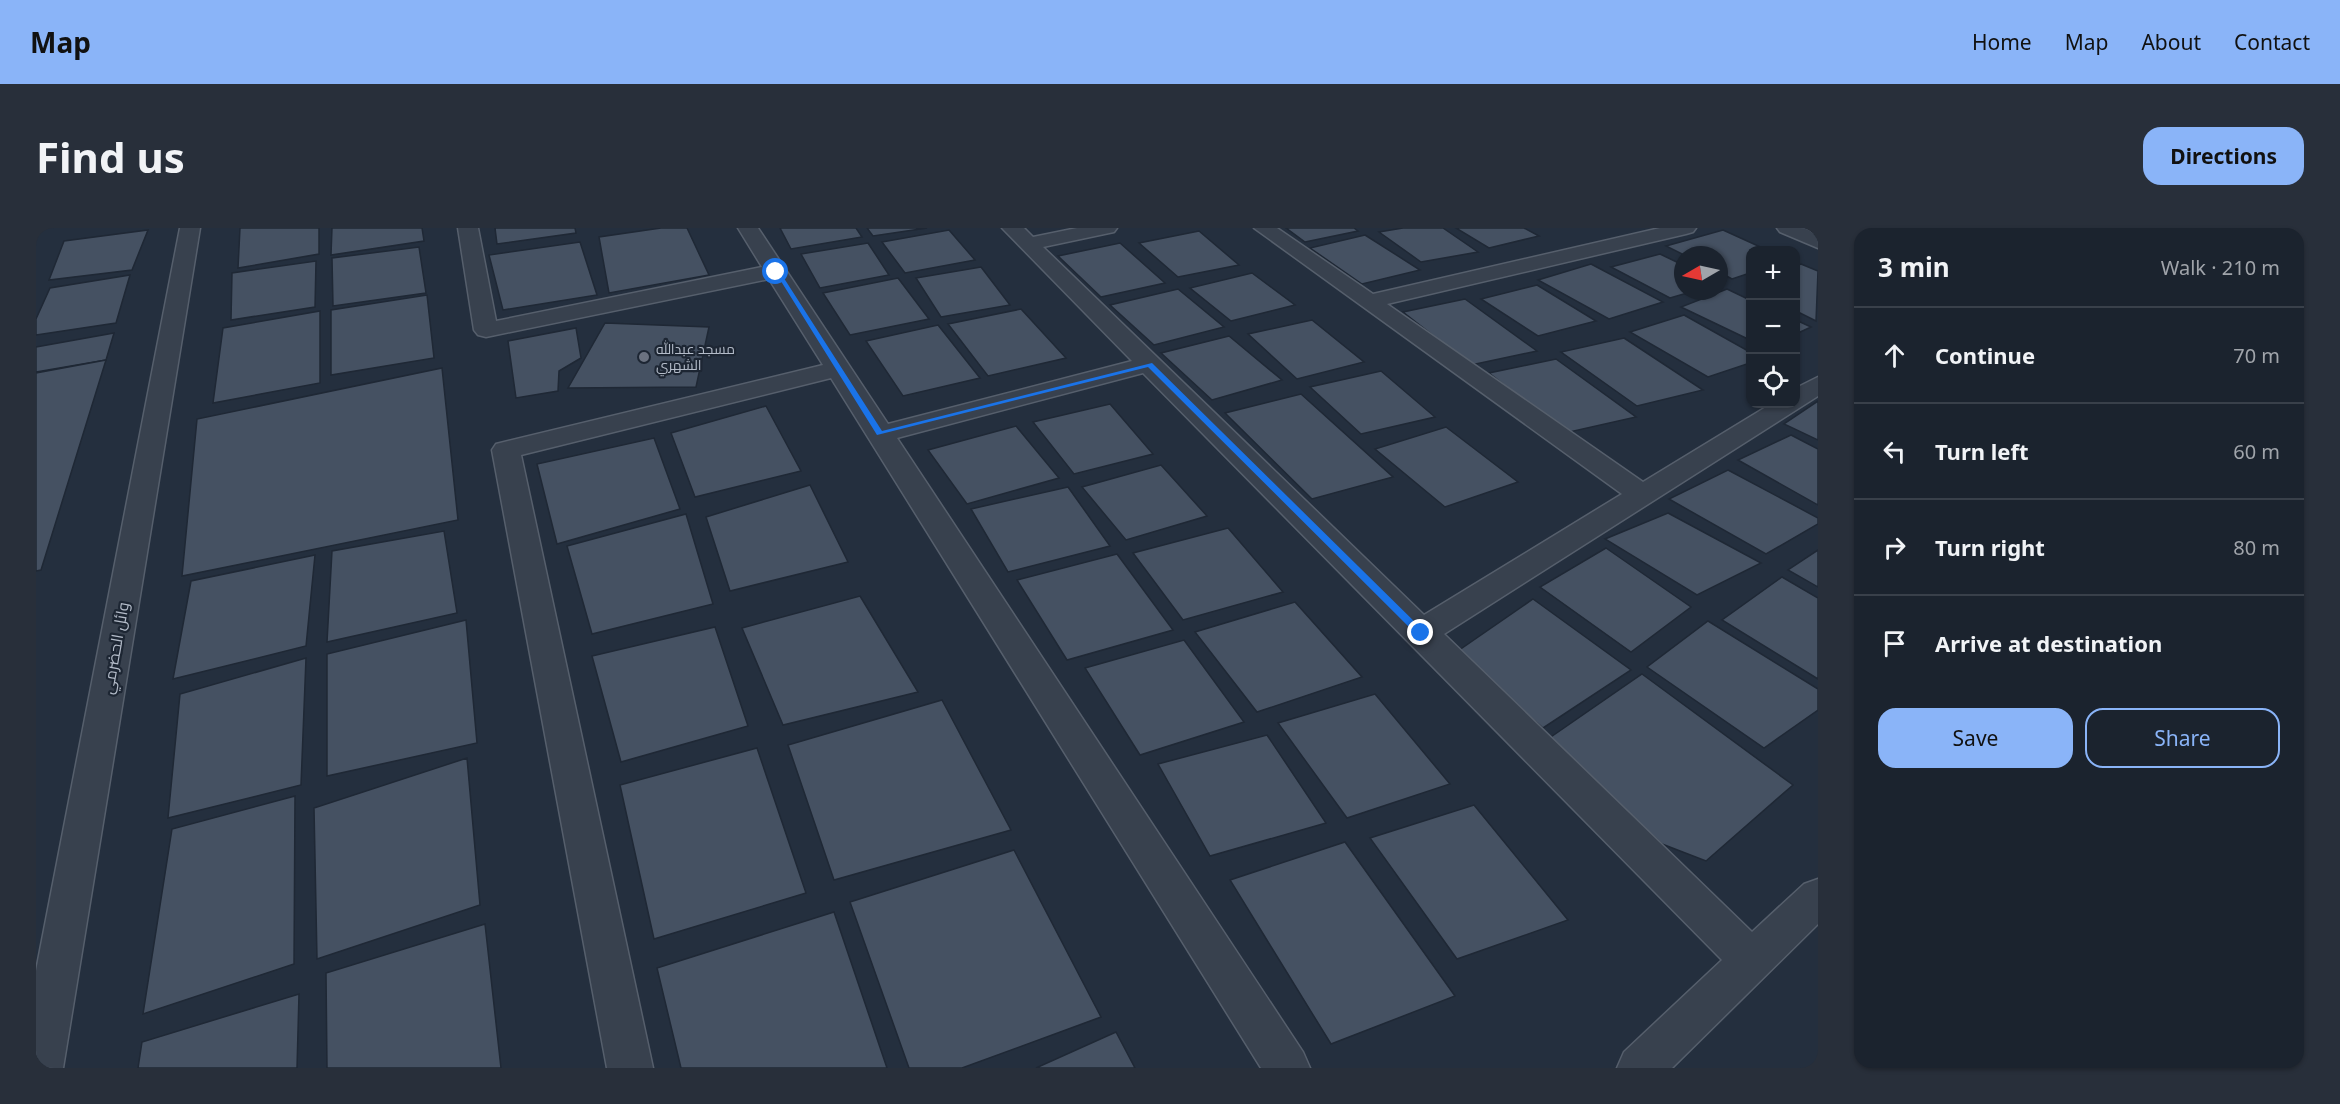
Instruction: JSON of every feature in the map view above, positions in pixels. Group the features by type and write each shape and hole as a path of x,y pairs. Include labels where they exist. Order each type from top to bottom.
{"street":[{"name":"وائل الحضرمي","path":"40,1068 190,228"},
{"path":"468,228 486,330 776,272"},
{"path":"748,228 1287,1068"},
{"path":"1020,236 1107,228"},
{"path":"1264,228 1642,495"},
{"path":"1369,302 1686,228"},
{"path":"1787,228 1818,242"},
{"path":"1020,236 1752,961"},
{"path":"880,434 1149,364"},
{"path":"630,1068 506,450 839,369"},
{"path":"1800,396 1818,385"},
{"path":"1421,633 1782,408"},
{"path":"1640,1068 1816,902"}],"building":[{"path":"240,228 319,228 319,254 238,268"},
{"path":"332,228 422,228 424,241 331,255"},
{"path":"495,228 575,228 576,233 497,244"},
{"path":"661,228 687,228 709,275 609,293 599,237"},
{"path":"780,228 856,228 862,237 791,249"},
{"path":"867,228 927,228 873,236"},
{"path":"1286,228 1354,228 1358,231 1305,242"},
{"path":"1403,228 1443,228 1478,252 1421,262 1379,232"},
{"path":"1456,228 1524,228 1539,236 1489,248"},
{"path":"148,230 132,270 49,280 64,241"},
{"path":"949,230 975,260 905,273 882,242"},
{"path":"1723,230 1758,246 1746,246 1746,274 1732,279 1728,277 1728,246 1674,246 1674,250 1666,246"},
{"path":"1199,231 1239,265 1178,277 1139,243"},
{"path":"1365,235 1420,270 1362,284 1310,248"},
{"path":"580,242 597,295 503,310 489,255"},
{"path":"868,243 889,275 820,288 801,254"},
{"path":"1120,243 1165,283 1101,297 1058,256"},
{"path":"419,247 426,293 333,306 332,258"},
{"path":"1660,254 1674,261 1674,297 1670,298 1611,267"},
{"path":"316,261 315,307 231,320 232,273"},
{"path":"1591,264 1663,302 1609,319 1538,280"},
{"path":"1800,264 1818,271 1816,321 1800,313"},
{"path":"981,267 1010,305 941,317 916,278"},
{"path":"1252,273 1295,305 1231,321 1190,288"},
{"path":"130,275 116,323 36,335 36,319 50,288"},
{"path":"898,278 929,319 850,335 823,293"},
{"path":"1537,285 1596,321 1538,336 1481,299"},
{"path":"1178,289 1224,327 1154,345 1110,305"},
{"path":"1728,289 1746,298 1746,338 1681,307 1699,300 1728,300"},
{"path":"427,295 434,358 331,375 331,310"},
{"path":"1465,299 1537,351 1471,365 1403,312"},
{"path":"1021,309 1066,358 988,376 948,324"},
{"path":"320,311 320,383 213,403 223,328"},
{"path":"1684,315 1746,350 1746,364 1708,377 1630,332"},
{"path":"1312,320 1364,362 1297,379 1248,334"},
{"path":"1800,322 1811,327 1800,332"},
{"name":"مسجد عبدالله الشهري","path":"605,323 709,327 696,387 568,388"},
{"path":"938,325 980,378 903,396 866,341"},
{"path":"576,328 581,358 559,371 558,391 516,398 508,341"},
{"path":"114,333 106,360 36,372 36,347"},
{"path":"1229,336 1282,380 1212,400 1161,353"},
{"path":"1624,338 1703,390 1637,406 1561,352"},
{"path":"1556,359 1636,417 1565,433 1489,373"},
{"path":"106,360 41,570 36,571 36,373"},
{"path":"442,368 458,520 182,576 197,419"},
{"path":"1381,371 1435,417 1361,434 1310,387"},
{"path":"1301,394 1393,477 1312,499 1225,413"},
{"path":"1818,401 1818,440 1784,424"},
{"path":"1110,404 1153,454 1074,474 1033,422"},
{"path":"766,406 801,471 695,497 671,433"},
{"path":"1016,426 1059,478 967,504 928,450"},
{"path":"1446,427 1518,482 1445,507 1375,449"},
{"path":"1791,435 1818,449 1818,505 1738,460"},
{"path":"654,438 680,509 557,544 537,464"},
{"path":"1161,465 1207,516 1126,540 1082,487"},
{"path":"1728,470 1818,518 1818,524 1766,554 1669,499"},
{"path":"810,485 848,562 730,591 706,517"},
{"path":"1068,487 1110,546 1008,572 971,509"},
{"path":"1668,513 1761,563 1697,595 1605,539"},
{"path":"686,514 713,604 592,634 567,546"},
{"path":"1228,528 1283,592 1183,620 1133,553"},
{"path":"444,531 457,613 327,642 332,551"},
{"path":"1606,548 1691,607 1631,652 1540,587"},
{"path":"1818,550 1818,587 1788,570"},
{"path":"1117,554 1173,630 1067,660 1017,580"},
{"path":"315,555 306,646 173,679 191,581"},
{"path":"1782,577 1818,598 1818,679 1722,620"},
{"path":"860,596 918,692 783,725 742,628"},
{"path":"1533,599 1631,670 1543,728 1455,653"},
{"path":"1295,602 1362,677 1257,712 1195,632"},
{"path":"466,620 477,743 327,776 327,654"},
{"path":"1708,621 1818,689 1818,710 1764,748 1647,667"},
{"path":"715,627 748,726 621,762 592,656"},
{"path":"1184,640 1244,722 1140,755 1085,668"},
{"path":"306,658 301,785 168,818 180,694"},
{"path":"1642,674 1793,785 1706,861 1662,844 1548,739"},
{"path":"1375,694 1450,784 1347,818 1278,723"},
{"path":"942,700 1011,830 834,880 788,745"},
{"path":"1267,735 1326,823 1210,856 1158,764"},
{"path":"757,748 806,893 654,939 620,785"},
{"path":"467,758 480,905 317,959 314,808"},
{"path":"295,796 294,964 143,1014 172,829"},
{"path":"1474,805 1568,920 1457,959 1370,838"},
{"path":"1345,842 1455,996 1331,1044 1230,880"},
{"path":"1014,850 1101,1017 962,1068 909,1068 850,902"},
{"path":"834,912 887,1068 681,1068 657,968"},
{"path":"485,924 501,1068 327,1068 326,973"},
{"path":"299,994 297,1068 138,1068 142,1042"},
{"path":"1116,1032 1135,1068 1036,1068"}],"place":[{"name":"مسجد عبدالله الشهري","path":"644,357"}],"route":[{"path":"776,272 880,434 1149,364 1421,633"}]}
